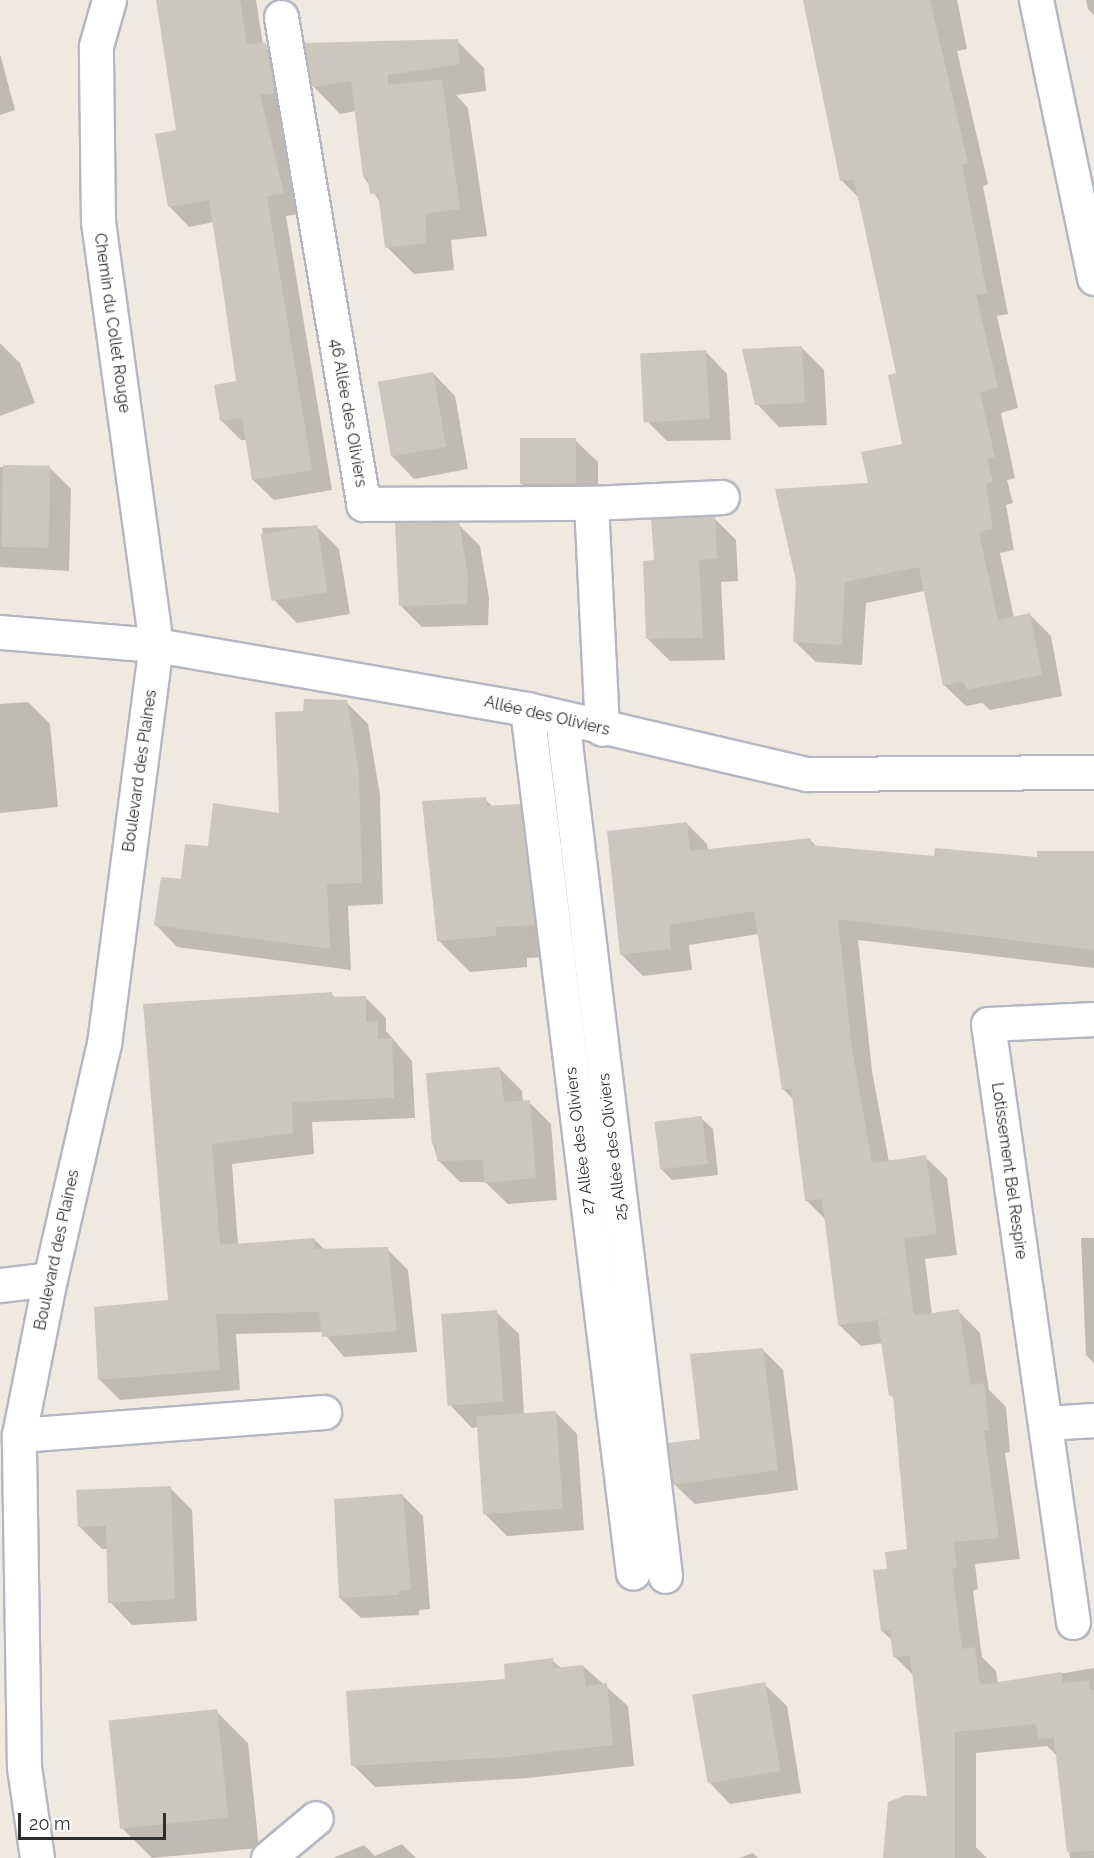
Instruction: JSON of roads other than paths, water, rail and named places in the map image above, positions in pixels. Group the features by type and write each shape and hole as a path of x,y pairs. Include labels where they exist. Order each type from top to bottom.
{"street":[{"name":"Chemin du Collet Rouge","path":"109,0 96,45 98,222 156,645"},
{"path":"1036,0 1094,278"},
{"name":"46 Allée des Oliviers","path":"280,17 363,504 591,503"},
{"path":"602,729 591,503 722,497"},
{"name":"Allée des Oliviers","path":"0,632 156,645 527,709 602,729 807,774 1094,772"},
{"name":"Boulevard des Plaines","path":"37,1858 12,1772 19,1435 50,1279 104,1044 156,645"},
{"name":"27 Allée des Oliviers","path":"527,709 649,1574"},
{"name":"25 Allée des Oliviers","path":"562,718 649,1574"},
{"name":"Lotissement Bel Respire","path":"1073,1622 988,1024 1094,1019"},
{"path":"0,1285 50,1279"},
{"path":"19,1435 324,1412"},
{"path":"1046,1423 1094,1419"},
{"path":"267,1858 316,1818"}]}
